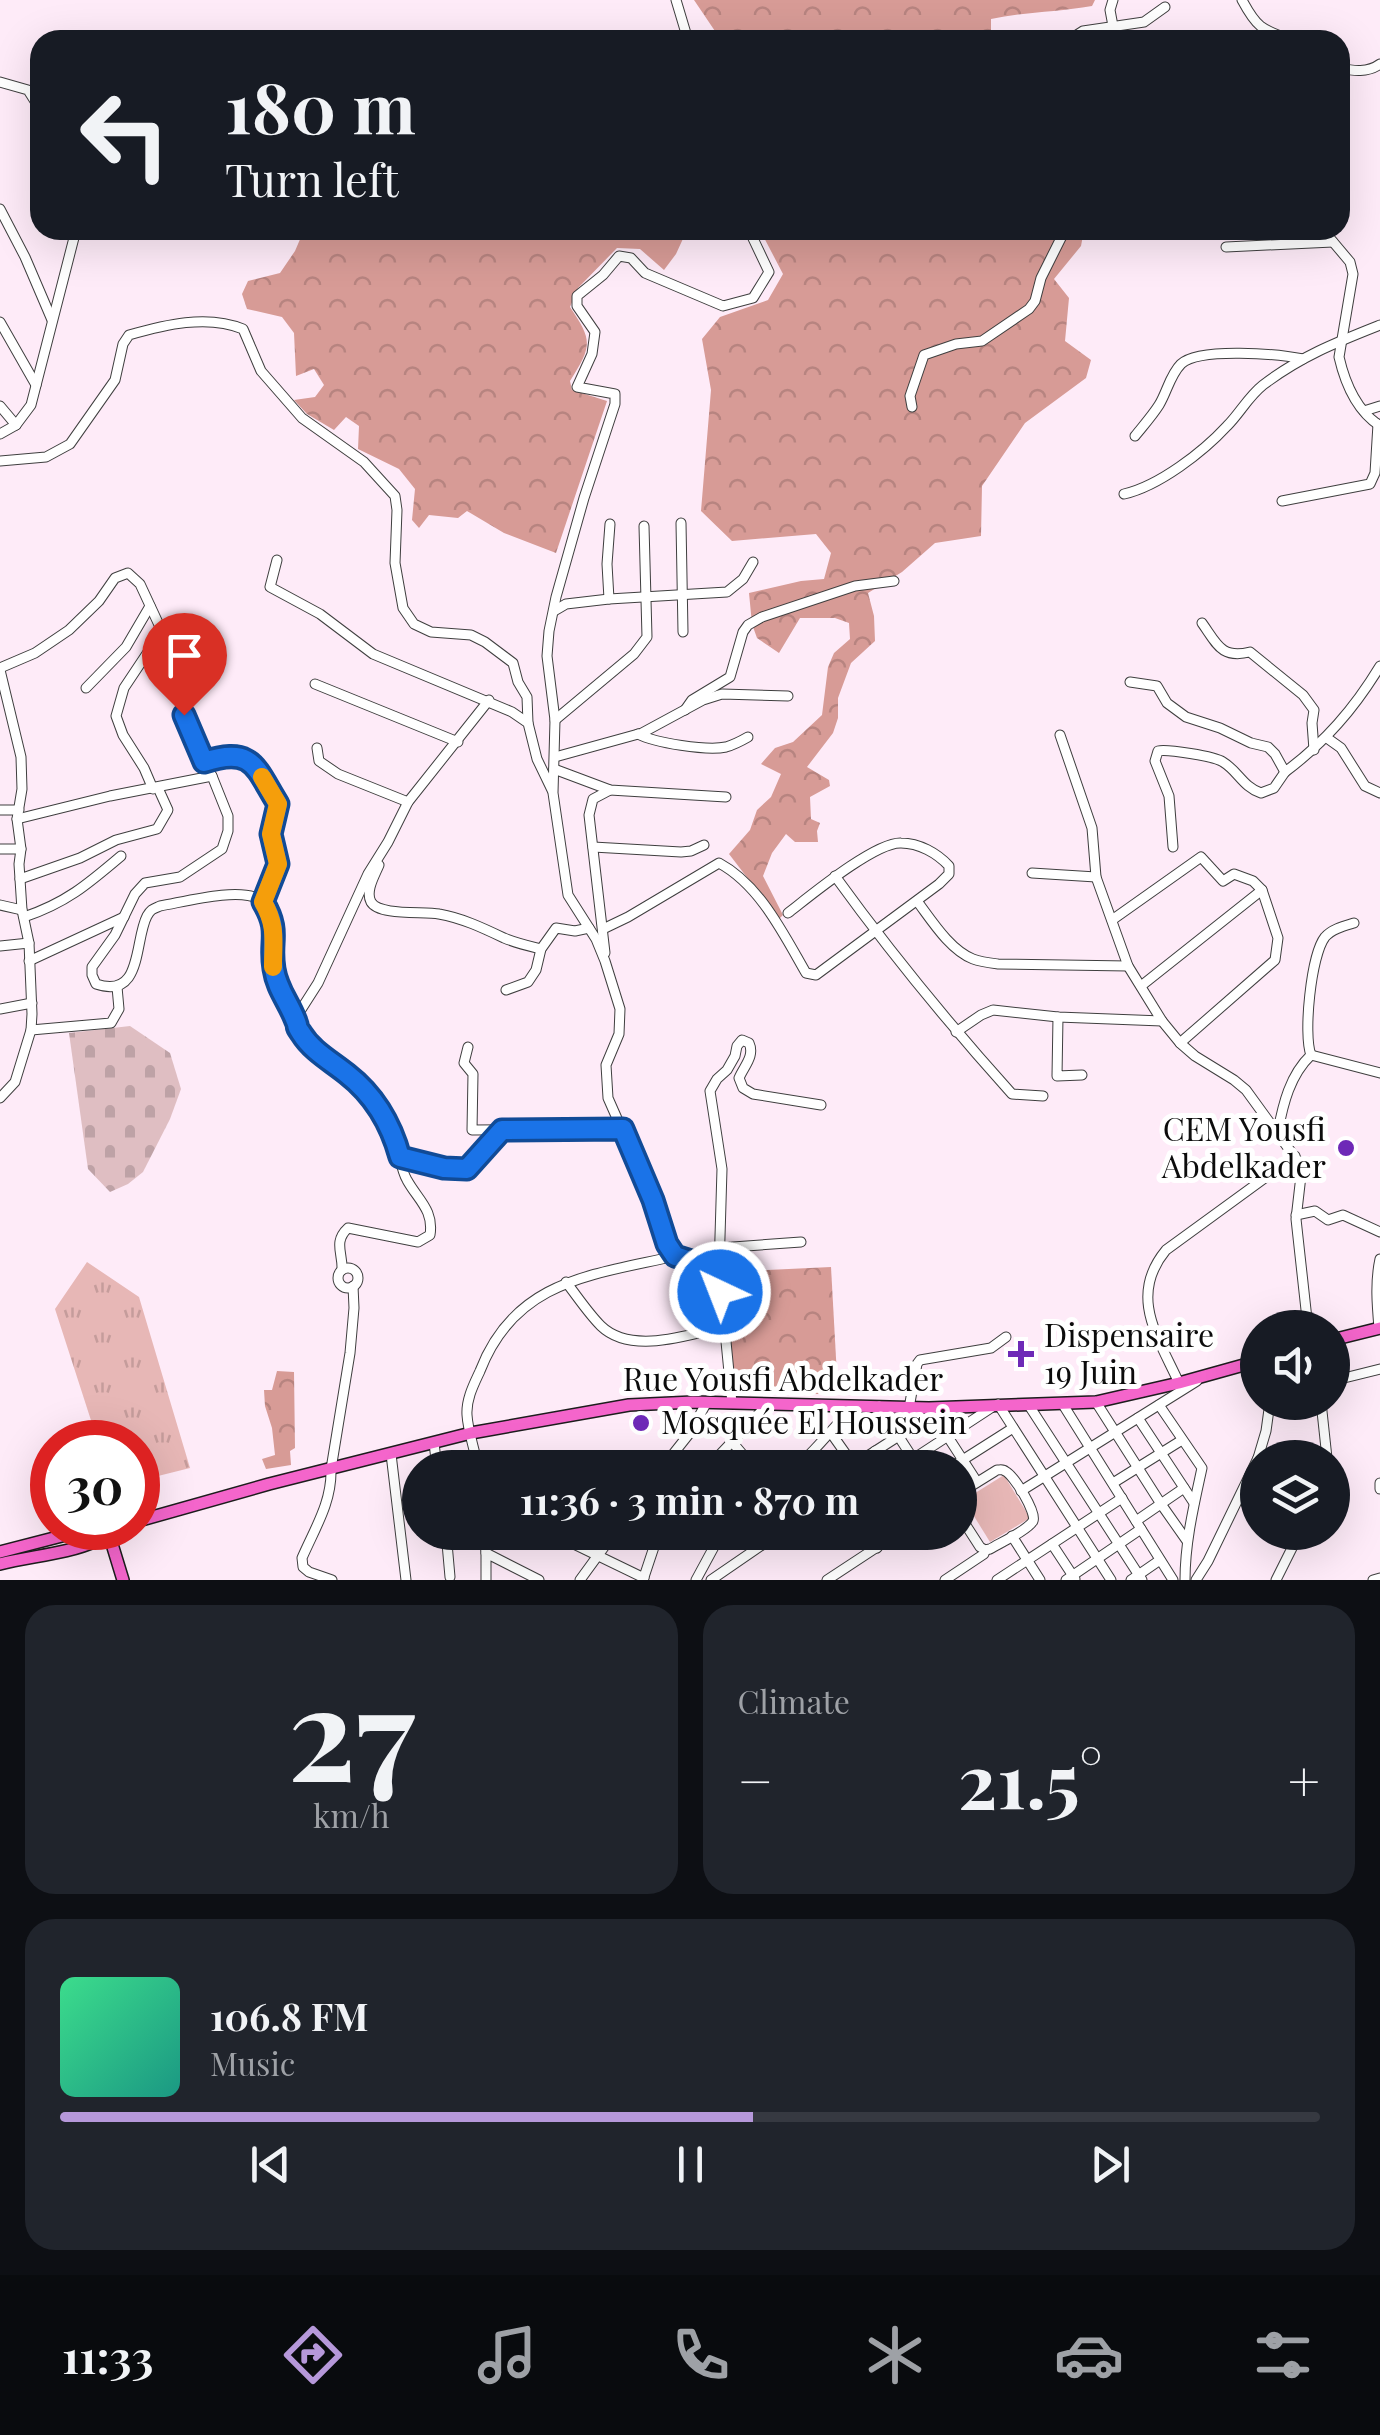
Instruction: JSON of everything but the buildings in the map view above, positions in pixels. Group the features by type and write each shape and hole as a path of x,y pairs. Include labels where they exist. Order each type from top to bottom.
{"main road":[{"path":"1350,1336 1380,1328"},
{"name":"Rue Yousfi Abdelkader","path":"160,1515 471,1433 629,1405 707,1402 931,1411 1096,1402 1240,1365"},
{"path":"0,1552 30,1544"},
{"path":"0,1564 63,1550"},
{"path":"116,1550 123,1580"}],"street":[{"path":"676,0 685,30"},
{"path":"1113,26 1110,10 1114,0"},
{"path":"1242,0 1263,30"},
{"path":"1099,30 1144,22 1166,8"},
{"path":"1350,71 1376,68 1380,64"},
{"path":"0,82 30,93"},
{"path":"0,209 52,320"},
{"path":"0,434 16,425 31,405 73,240"},
{"path":"675,1256 608,1098 606,1065 619,1034 620,1009 605,961 568,895 553,793 556,720 547,656 548,632 584,498 615,404 615,394 578,387 592,354 595,332 576,306 577,296 604,275 619,256 631,258 645,273 723,306 753,298 769,272 754,240"},
{"path":"912,408 910,396 924,354 982,342 1029,309 1036,301 1041,278 1061,240"},
{"path":"1226,247 1333,242 1350,262 1354,274 1339,358 1351,390 1379,425 1375,473 1370,484 1282,501"},
{"path":"0,322 36,385"},
{"path":"0,461 46,457 70,444 115,380 128,335 168,324 226,322 242,329 261,371 302,418 364,462 395,496 398,510 394,564 403,608 414,624 431,632 471,635 512,662 527,696 536,759 553,793"},
{"path":"1124,494 1147,486 1204,447 1226,429 1251,395 1303,358 1380,325"},
{"path":"1135,436 1157,409 1185,361 1246,352 1303,358"},
{"path":"0,406 16,425"},
{"path":"1364,411 1380,406"},
{"path":"681,523 683,632"},
{"path":"608,598 610,524"},
{"path":"556,720 642,647 646,638 644,526"},
{"path":"277,560 270,587 320,614 373,654 489,700 528,723"},
{"path":"554,611 566,604 608,598 727,592 743,579 753,562"},
{"path":"0,1098 15,1082 31,1030 32,1003 20,878 21,757 0,669 35,653 69,630 115,578 128,573 140,584 173,655 184,715 228,816 228,831 222,848 180,878 145,883 92,967 92,975 96,984 105,987 117,986 131,973 146,919 150,911 160,906 232,894 263,902 275,930 273,964 277,986 298,1030 312,1047 368,1092 395,1138 406,1179 428,1208 432,1229 418,1242 348,1228 342,1234 339,1244 344,1266 338,1275 339,1282 351,1289"},
{"path":"685,710 692,700 730,677 743,632 762,616 855,586 894,581"},
{"path":"86,688 126,647 150,606"},
{"path":"1202,623 1222,650 1234,656 1250,652 1303,695 1314,710 1314,750"},
{"path":"20,878 80,858 116,840 157,829 168,810 123,735 116,716 124,688 162,631"},
{"path":"1173,846 1169,796 1156,762 1158,751 1172,750 1220,760 1251,790 1261,793 1274,788 1285,772 1327,738 1380,666"},
{"path":"1130,682 1156,686 1186,717 1268,747 1285,772"},
{"path":"315,684 458,742"},
{"path":"555,757 638,734 722,694 788,696"},
{"path":"296,1020 408,802 489,700"},
{"path":"638,734 662,743 718,747 748,738"},
{"path":"1060,736 1092,828 1096,878 1128,966 1180,1043 1246,1090 1302,1167 1296,1214 1306,1310"},
{"path":"1327,738 1341,748 1365,786 1380,793"},
{"path":"317,748 319,761 338,774 408,802"},
{"path":"204,762 225,755 238,756 256,766 278,804 271,834 278,864 263,902"},
{"path":"554,769 610,790 726,797"},
{"path":"0,810 18,814 212,776"},
{"path":"605,961 589,815 593,798 610,790"},
{"path":"603,929 719,863 742,880 768,910 806,974 816,974 917,901 949,874 950,866 938,854 900,842 835,876 788,912"},
{"path":"594,847 681,852 704,844"},
{"path":"384,848 369,891 376,907 393,912 438,914 542,949"},
{"path":"0,849 20,849"},
{"path":"0,905 23,914 53,907 122,856"},
{"path":"1112,920 1201,857 1223,880 1234,874 1262,890 1278,938 1275,960 1180,1043"},
{"path":"1032,873 1096,878"},
{"path":"835,876 956,1032 1012,1094 1043,1096"},
{"path":"1141,986 1262,890"},
{"path":"917,901 943,935 977,961 1128,966"},
{"path":"30,961 124,916"},
{"path":"1311,1055 1306,1020 1318,954 1325,937 1354,923"},
{"path":"97,927 106,931 105,950"},
{"path":"506,990 528,982 556,928 575,932 588,928"},
{"path":"0,946 28,943"},
{"path":"31,1030 111,1023 119,1008 117,986"},
{"path":"0,1009 32,1003"},
{"path":"956,1032 992,1010 1162,1021"},
{"path":"1058,1016 1056,1076 1082,1076"},
{"path":"732,1403 719,1270 722,1169 710,1092 728,1070 742,1040 752,1049 738,1078 743,1088 753,1094 821,1105"},
{"path":"468,1047 464,1063 474,1074 472,1130 623,1129"},
{"path":"1278,1132 1282,1105 1293,1079 1311,1055"},
{"path":"1311,1055 1380,1074"},
{"path":"400,1157 444,1168 467,1169 502,1130"},
{"path":"1179,1383 1150,1320 1146,1302 1152,1267 1166,1250 1295,1156"},
{"path":"1296,1214 1315,1211 1328,1220 1344,1215 1380,1232"},
{"path":"719,1248 801,1242"},
{"path":"474,1450 468,1401 489,1350 530,1302 566,1282 675,1256 719,1270"},
{"path":"1380,1259 1380,1328"},
{"path":"332,1580 303,1567 302,1558 332,1489 331,1469 350,1353 354,1308 351,1289 358,1280 354,1270 344,1266"},
{"path":"566,1282 600,1325 618,1335 656,1342 723,1326"},
{"path":"909,1408 916,1364 920,1360 991,1348 1006,1337"},
{"path":"1350,1377 1380,1369"},
{"path":"1021,1492 1205,1376"},
{"path":"676,1450 707,1402"},
{"path":"1062,1402 1173,1580"},
{"path":"1096,1402 1187,1541"},
{"path":"726,1450 768,1404"},
{"path":"1028,1404 1137,1578 1160,1560"},
{"path":"1159,1404 1202,1468 1187,1541 1185,1580"},
{"path":"933,1450 997,1405 1111,1580"},
{"path":"879,1406 907,1450"},
{"path":"816,1450 855,1407"},
{"path":"877,1450 931,1411 956,1450"},
{"path":"1138,1418 1194,1503"},
{"path":"977,1451 1013,1428"},
{"path":"830,1432 841,1450"},
{"path":"1112,1483 1182,1440"},
{"path":"434,1443 435,1450"},
{"path":"733,1443 739,1450"},
{"path":"391,1454 406,1580"},
{"path":"945,1580 985,1550 1030,1524 1034,1516 1003,1470 977,1482"},
{"path":"1052,1544 1071,1578 1184,1488"},
{"path":"1196,1580 1240,1495"},
{"path":"997,1580 1122,1498"},
{"path":"1012,1536 1040,1580"},
{"path":"977,1542 985,1550"},
{"path":"448,1550 450,1577"},
{"path":"486,1550 486,1580"},
{"path":"586,1550 644,1579 653,1550"},
{"path":"580,1580 602,1550"},
{"path":"696,1580 712,1550"},
{"path":"711,1580 755,1550"},
{"path":"826,1580 874,1550"},
{"path":"1276,1580 1291,1550"},
{"path":"486,1553 539,1580"}],"green space":[{"path":"694,0 1095,0 1092,6 991,19 991,30 714,30"},
{"path":"300,240 682,240 664,270 640,249 617,248 578,288 570,307 583,328 587,344 570,381 572,390 607,401 556,553 504,533 467,511 458,518 429,515 419,528 412,520 415,489 399,469 358,449 359,426 346,417 334,430 307,414 294,400 315,397 324,385 314,369 296,376 294,333 282,317 247,309 242,294 248,281 280,273"},
{"path":"765,240 1082,240 1054,279 1069,298 1065,341 1091,360 1086,378 1025,423 982,486 981,536 935,543 902,572 868,593 875,641 851,663 838,698 833,733 807,767 829,780 830,786 810,797 811,819 820,823 818,842 795,842 786,834 772,853 763,876 783,915 779,919 729,854 750,830 757,810 771,797 781,774 761,764 775,748 793,742 822,715 828,667 834,653 850,639 849,623 835,618 800,618 779,653 757,638 749,593 824,579 831,553 816,534 732,541 701,511 711,390 702,339 720,317 768,300 783,274"},
{"path":"130,1026 170,1053 181,1089 143,1172 110,1192 88,1169 69,1033"},
{"path":"87,1262 139,1297 190,1468 160,1476 160,1420 91,1420 55,1309"},
{"path":"831,1267 838,1394 735,1394 724,1272"},
{"path":"277,1371 294,1372 295,1448 290,1451 291,1465 266,1469 262,1459 275,1455 264,1390 272,1390"},
{"path":"1004,1475 1030,1518 990,1542 977,1521 977,1492"}],"slow traffic":[{"path":"262,777 278,804 271,834 278,864 263,902 275,930 273,967"}],"place":[{"name":"CEM Yousfi Abdelkader","path":"1346,1148"},
{"name":"Dispensaire 19 Juin","path":"1021,1354"},
{"name":"Mosquée El Houssein","path":"641,1423"}],"route":[{"path":"184,715 204,762 225,755 238,756 256,766 278,804 271,834 278,864 263,902 275,930 273,964 277,986 298,1030 312,1047 368,1092 385,1117 400,1157 444,1168 467,1169 502,1130 623,1129 667,1244 675,1256 719,1270 720,1292"}]}
